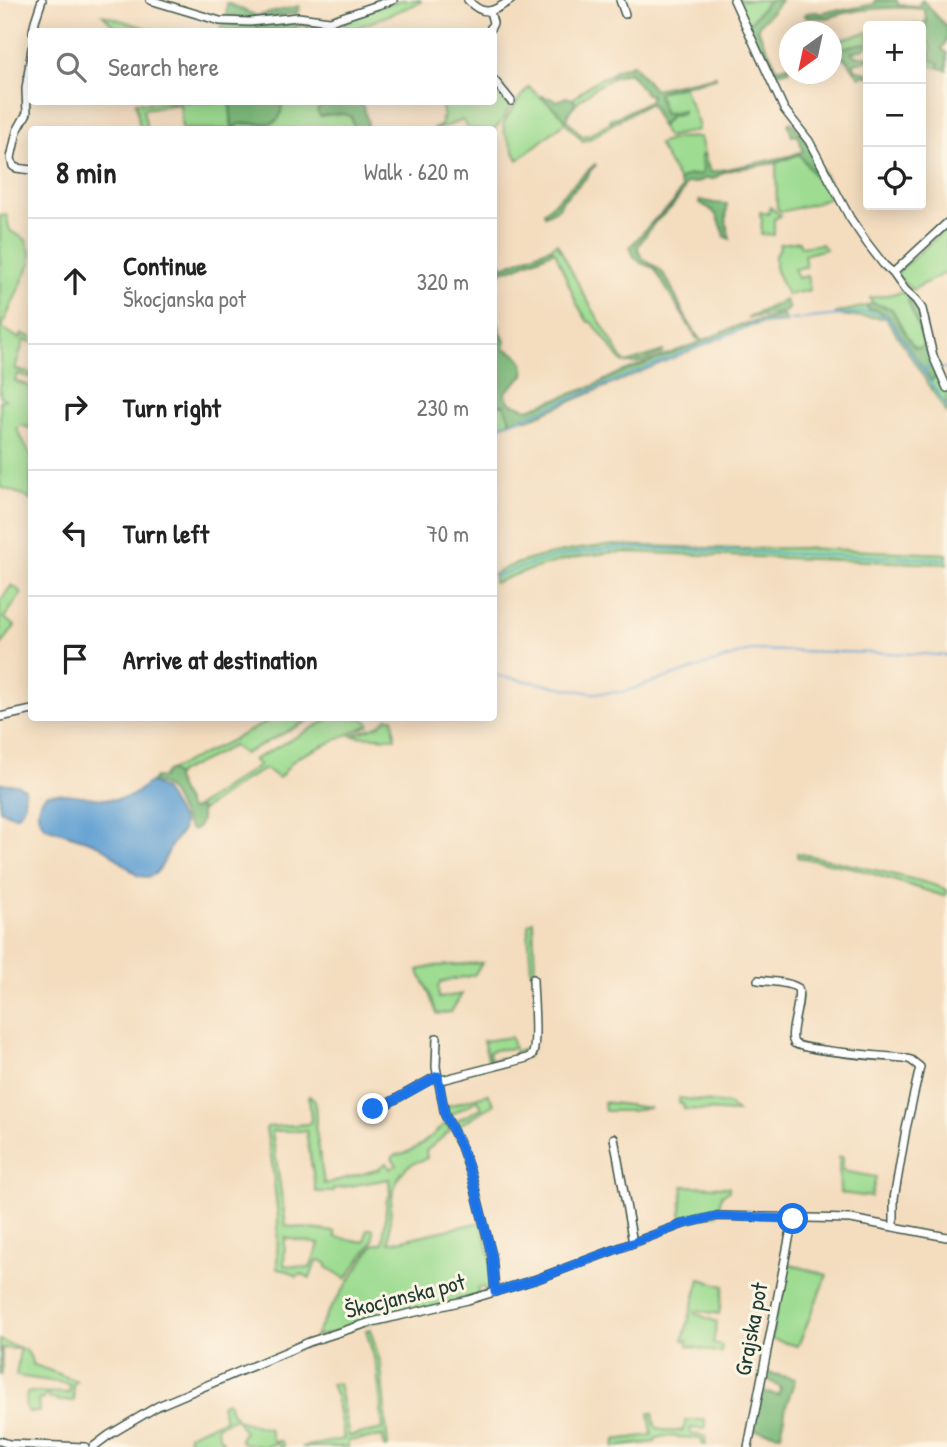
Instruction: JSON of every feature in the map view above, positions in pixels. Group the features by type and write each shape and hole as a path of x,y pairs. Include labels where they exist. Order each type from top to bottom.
{"street":[{"path":"34,28 42,0"},
{"path":"150,0 210,19 250,22 298,16 330,21 393,0"},
{"path":"468,0 471,5 484,12 511,0"},
{"path":"620,0 625,14"},
{"path":"734,0 784,109 809,141 867,243 922,309 933,356 947,388"},
{"path":"490,11 493,23 491,28"},
{"path":"28,75 27,113 17,131 11,158 13,166 28,170"},
{"path":"497,84 511,101"},
{"path":"893,273 947,223"},
{"path":"0,717 28,711"},
{"path":"370,1104 373,1109 378,1109 438,1079 519,1061 532,1055 535,1031 533,979"},
{"path":"758,980 794,985 797,988 799,998 793,1035 797,1046 904,1058 920,1067 894,1199 894,1227"},
{"path":"437,1038 436,1068 445,1115 461,1146 472,1177 492,1256 495,1292"},
{"path":"614,1138 633,1243"},
{"name":"Škocjanska pot","path":"93,1447 108,1435 158,1406 309,1342 368,1323 468,1300 537,1279 683,1224 717,1216 851,1219 947,1237"},
{"name":"Grajska pot","path":"748,1447 793,1219"},
{"path":"0,1441 9,1444 85,1447"}],"green space":[{"path":"401,0 421,2 356,28 345,28 344,18"},
{"path":"736,0 769,0 747,26"},
{"path":"769,0 781,0 757,28 779,73 771,75 747,26"},
{"path":"875,0 897,0 898,5 918,6 922,0 926,3 947,26 947,39 942,49 947,53 947,70 939,68 939,63 931,60 923,9 874,9 826,18 805,15 875,4"},
{"path":"227,3 257,16 300,7 297,13 241,19 231,15 226,18"},
{"path":"103,15 146,28 128,28 115,28"},
{"path":"305,20 303,25 294,28 221,28 222,23"},
{"path":"310,21 331,23 333,28 306,28"},
{"path":"926,21 930,56 933,61 939,63 939,68 926,64"},
{"path":"863,33 863,44 842,48 842,38"},
{"path":"863,43 863,49 852,52 855,56 863,56 863,61 854,63 855,69 863,71 863,75 859,77 849,62 842,57 842,48"},
{"path":"633,64 655,89 716,78 658,94 664,114 683,110 683,113 670,116 661,127 651,104 612,124 611,118 649,101 651,96 646,94 629,72 614,77 611,74"},
{"path":"611,74 614,77 576,103 573,99 593,83"},
{"path":"683,86 698,130 667,137 661,127 670,116 683,113 682,110 664,114 658,94"},
{"path":"529,87 582,136 589,135 610,122 612,124 583,141 565,122 518,160 503,124"},
{"path":"497,88 509,108 497,126 467,126 462,120 440,126 444,117 440,105 497,105"},
{"path":"542,96 558,101 566,97 576,103 566,121"},
{"path":"136,105 173,105 143,109 146,126 140,126"},
{"path":"180,105 230,105 232,126 182,126"},
{"path":"230,105 282,105 278,119 274,122 232,126"},
{"path":"281,105 322,105 320,116 345,114 351,118 354,126 237,126 267,124 276,118"},
{"path":"322,105 363,105 368,124 354,126 348,115 320,116 317,111"},
{"path":"791,122 801,133 827,180 819,182 799,154 776,163 731,170 713,179 687,183 672,207 655,222 638,246 640,255 665,276 687,320 700,339 697,339 654,268 634,257 630,247 672,204 682,188 679,181 686,176 700,175 703,169 701,156 704,154 712,172 803,151 798,135 792,136 788,124"},
{"path":"700,137 704,154 701,157 703,170 700,175 689,175 679,181 658,144 677,138"},
{"path":"799,154 819,182 827,180 834,195 813,204 781,212 777,208 776,163"},
{"path":"595,164 588,176 562,201 559,208 545,215 544,212"},
{"path":"700,200 727,204 726,222 730,239 725,237 714,213 699,203"},
{"path":"770,207 781,216 774,219 774,235 761,234 760,212 768,214"},
{"path":"0,215 7,216 11,231 26,240 28,246 28,269 2,326 20,339 22,334 28,336 28,341 24,340 15,369 28,373 28,377 18,374 15,381 28,386 28,428 22,425 17,429 28,450 28,499 0,487 0,401 5,399 0,396"},
{"path":"947,227 947,272 912,290 898,277 898,272"},
{"path":"799,241 801,247 822,244 826,249 804,255 806,267 794,269 798,278 807,276 810,290 787,295 775,268 775,255 780,248 779,244"},
{"path":"557,243 583,293 626,363 622,362 595,326 588,322 577,304 555,251 552,252 552,247"},
{"path":"552,247 552,252 497,275 497,255 503,267"},
{"path":"903,292 911,299 909,302 923,340 923,346 920,348 914,347 892,309 872,303 870,298"},
{"path":"911,299 919,314 938,374 931,381 888,316 868,309 867,306 872,303 892,309 914,347 920,348 923,346 923,340 908,301"},
{"path":"785,300 788,310 747,318"},
{"path":"867,306 868,309 888,316 930,380 938,374 947,392 947,413 886,318 836,315"},
{"path":"783,315 786,322 746,327 529,419 511,422 504,405 497,405 497,322 505,342 504,349 513,352 524,366 524,375 505,395 510,403 528,409 591,387 619,373 740,325"},
{"path":"663,351 643,361 626,363"},
{"path":"497,405 504,405 511,422 497,426"},
{"path":"613,545 799,548 947,554 947,564 623,552 589,555 557,562 497,582 497,572 506,568 568,551"},
{"path":"12,585 22,593 4,618 15,626 0,647 0,601"},
{"path":"268,721 307,721 244,754 233,746 176,776 170,770"},
{"path":"325,721 369,723 298,757 279,778 265,769 201,811 198,806 259,765 253,760"},
{"path":"384,721 393,721 395,738 351,736"},
{"path":"170,770 176,776 189,809 198,806 201,821 196,829 191,830 186,824 171,793 159,783 151,782 155,777 163,778"},
{"path":"797,853 935,885 947,890 947,893 944,896 854,868 797,857"},
{"path":"533,921 535,971 531,972 528,924"},
{"path":"482,963 474,975 441,982 438,987 439,998 462,994 451,1012 437,1014 418,970 435,966"},
{"path":"511,1037 514,1048 489,1052 491,1060 515,1056 515,1051 533,1048 527,1057 490,1065 483,1041"},
{"path":"488,1094 494,1104 453,1129 445,1107","holes":["478,1100 482,1108 454,1122 451,1115"]},
{"path":"309,1097 315,1100 315,1124 324,1184 380,1169 386,1163 390,1169 397,1165 392,1158 395,1155 416,1147 446,1123 450,1131 426,1151 427,1158 407,1167 396,1183 391,1203 389,1243 481,1222 490,1256 492,1290 486,1293 484,1287 477,1288 479,1295 315,1337 325,1317 373,1245 383,1243 387,1199 390,1195 389,1179 333,1189 333,1192 316,1192 306,1131 272,1131 286,1226 335,1232 335,1237 365,1242 367,1229 373,1229 373,1241 346,1279 320,1260 316,1262 310,1278 302,1274 297,1277 288,1271 277,1269 278,1217 266,1129 308,1124 311,1121","holes":["285,1238 319,1244 310,1268 284,1265"]},
{"path":"679,1098 728,1104 737,1112 684,1109"},
{"path":"604,1102 650,1108 605,1111"},
{"path":"839,1157 843,1157 843,1171 876,1177 871,1197 840,1193"},
{"path":"683,1186 729,1187 729,1191 722,1195 717,1214 683,1221"},
{"path":"786,1263 827,1275 798,1346 771,1339"},
{"path":"700,1279 724,1286 719,1314 697,1310 695,1312 717,1322 713,1344 722,1346 721,1353 688,1346 688,1341 683,1340"},
{"path":"370,1329 381,1365 388,1447 384,1447 383,1436 348,1441 348,1447 301,1447 344,1439 331,1384 338,1383 349,1436 383,1429 377,1369 366,1330"},
{"path":"0,1340 25,1350 32,1364 77,1381 73,1385 74,1401 58,1401 45,1395 44,1399 38,1400 39,1412 28,1412 25,1406 27,1392 69,1393 70,1384 16,1376 20,1349 2,1348 0,1375"},
{"path":"765,1372 795,1379 781,1434 753,1430 763,1392 778,1395 781,1388 766,1378"},
{"path":"228,1401 236,1418 217,1426 223,1440 221,1447 190,1441 188,1435 225,1419 221,1405"},
{"path":"649,1413 653,1413 655,1426 668,1431 683,1430 686,1420 705,1420 705,1429 691,1428 690,1434 705,1436 706,1445 702,1444 702,1439 664,1436 655,1439 655,1442 614,1447 615,1440 652,1435"},
{"path":"237,1419 269,1429 273,1441 281,1441 284,1447 279,1447 277,1443 257,1447 243,1443 240,1439 244,1432"}],"water":[{"path":"150,782 163,789 183,823 182,831 161,867 148,877 138,876 108,851 92,842 45,827 39,818 38,806 47,794 122,799 134,795"},
{"path":"0,783 18,785 25,789 23,808 19,814 15,816 0,810"}],"waterway":[{"path":"497,427 754,324 867,312 889,319 947,407"},
{"path":"922,368 931,368"},
{"path":"497,576 558,557 625,548 947,559"},
{"path":"497,676 592,693 623,692 752,650 947,656"}],"route":[{"path":"373,1109 378,1109 438,1076 445,1115 461,1146 472,1177 492,1256 495,1292 700,1219 717,1216 793,1219"}]}
